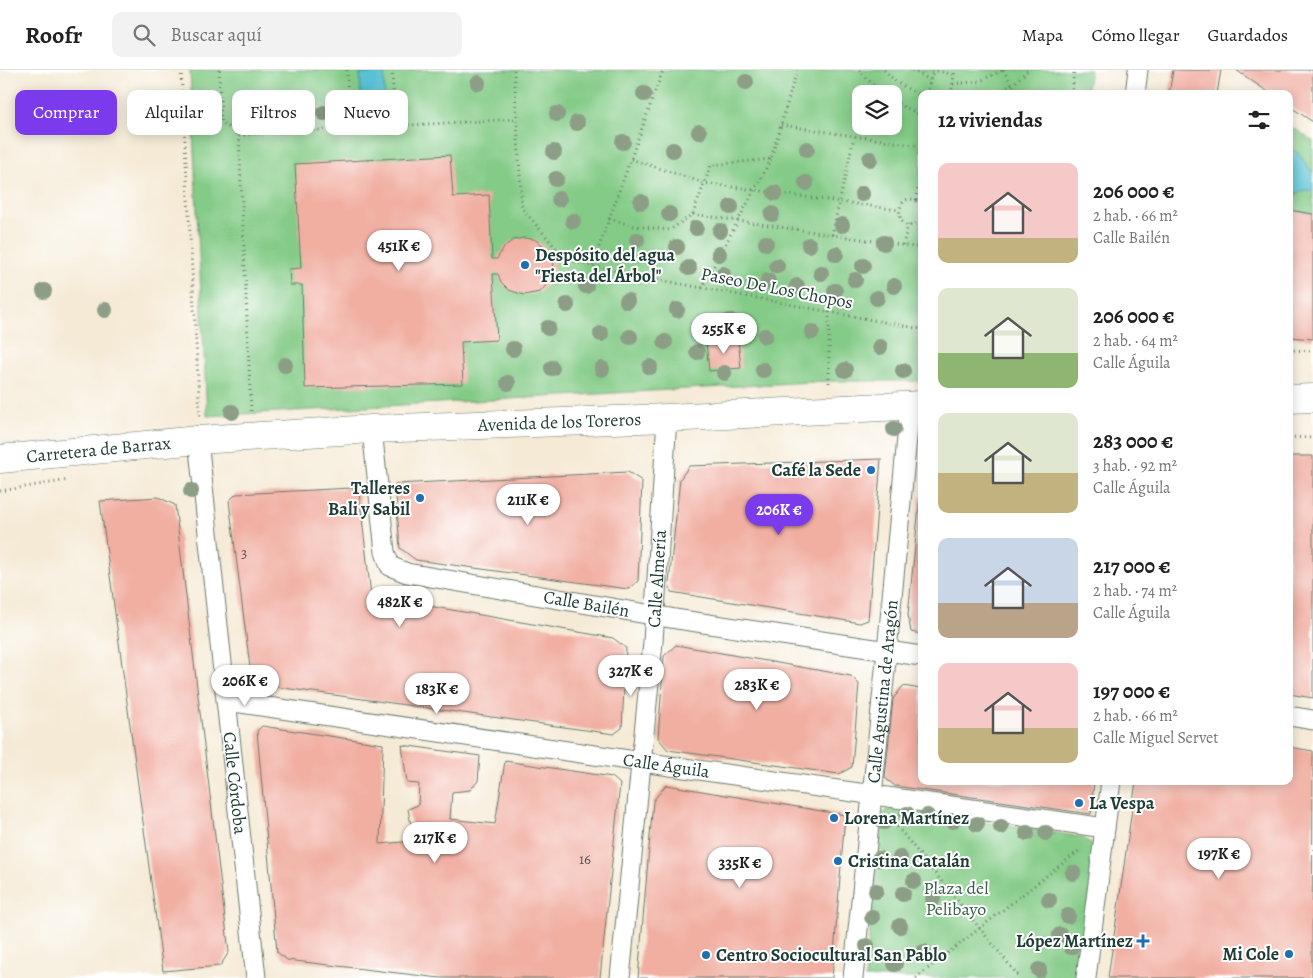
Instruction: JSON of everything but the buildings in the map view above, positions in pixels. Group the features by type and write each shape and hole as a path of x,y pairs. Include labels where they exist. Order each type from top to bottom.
{"main road":[{"path":"1293,399 1313,398"},
{"name":"Avenida de los Toreros","path":"199,431 372,429 916,406"},
{"name":"Carretera de Barrax","path":"0,459 199,431"}],"street":[{"path":"1136,90 1138,70"},
{"name":"Calle Agustina de Aragón","path":"853,978 871,795 916,406"},
{"name":"Calle Almería","path":"620,978 655,616 667,418"},
{"name":"Calle Bailén","path":"372,429 384,552 390,566 407,574 655,616 918,655"},
{"name":"Calle Córdoba","path":"199,431 256,978"},
{"name":"Calle Águila","path":"227,700 1105,828"},
{"path":"1293,717 1313,720"},
{"path":"1086,978 1110,785"}],"path":[{"path":"181,70 199,431"},
{"path":"219,70 221,121 239,136 251,414"},
{"path":"347,70 347,90"},
{"path":"392,70 393,90"},
{"name":"Paseo De Los Chopos","path":"514,70 522,208 566,260 702,288 918,328"},
{"path":"592,266 663,70"},
{"path":"702,288 771,159 797,70"},
{"path":"859,70 873,85"},
{"path":"884,70 896,82 918,94"},
{"path":"912,70 930,80"},
{"path":"928,90 932,70 954,75"},
{"path":"952,90 955,70"},
{"path":"953,84 980,81 1003,70 1015,90"},
{"path":"1002,90 1012,85 1028,70"},
{"path":"1072,90 1074,70"},
{"path":"902,106 918,114"},
{"path":"408,125 517,119"},
{"path":"781,125 918,146"},
{"path":"239,136 325,129"},
{"path":"832,235 854,137"},
{"path":"631,159 704,184 899,210"},
{"path":"609,219 634,226 670,230 693,214 711,165 771,159"},
{"path":"918,189 916,200 907,200 900,206 899,210 900,218 908,224 918,223"},
{"path":"693,214 918,248"},
{"path":"903,245 908,224"},
{"path":"829,312 829,409"},
{"path":"1293,350 1313,351"},
{"path":"1293,437 1313,438"},
{"path":"891,818 1020,978"},
{"path":"916,978 1083,848"}],"green space":[{"path":"190,70 1090,70 1087,90 918,90 918,381 829,381 207,416 193,135 222,135 222,90 191,90"},
{"path":"1293,128 1313,141 1313,172 1293,152"},
{"path":"1308,189 1313,191 1313,214 1293,211 1293,195"},
{"name":"Plaza del Pelibayo","path":"892,808 1082,837 1090,843 1095,853 1079,978 865,978 881,818 885,811"}],"water":[{"path":"384,73 384,90 361,90 360,74"},
{"path":"1293,151 1313,172 1313,191 1304,191 1293,195"}],"place":[{"name":"Despósito del agua \"Fiesta del Árbol\"","path":"525,265"},
{"name":"Café la Sede","path":"871,470"},
{"name":"Talleres Bali y Sabil","path":"420,498"},
{"name":"La Vespa","path":"1079,803"},
{"name":"Lorena Martínez","path":"834,818"},
{"name":"Cristina Catalán","path":"838,861"},
{"name":"López Martínez","path":"1143,941"},
{"name":"Mi Cole","path":"1289,954"},
{"name":"Centro Sociocultural San Pablo","path":"706,955"}]}
